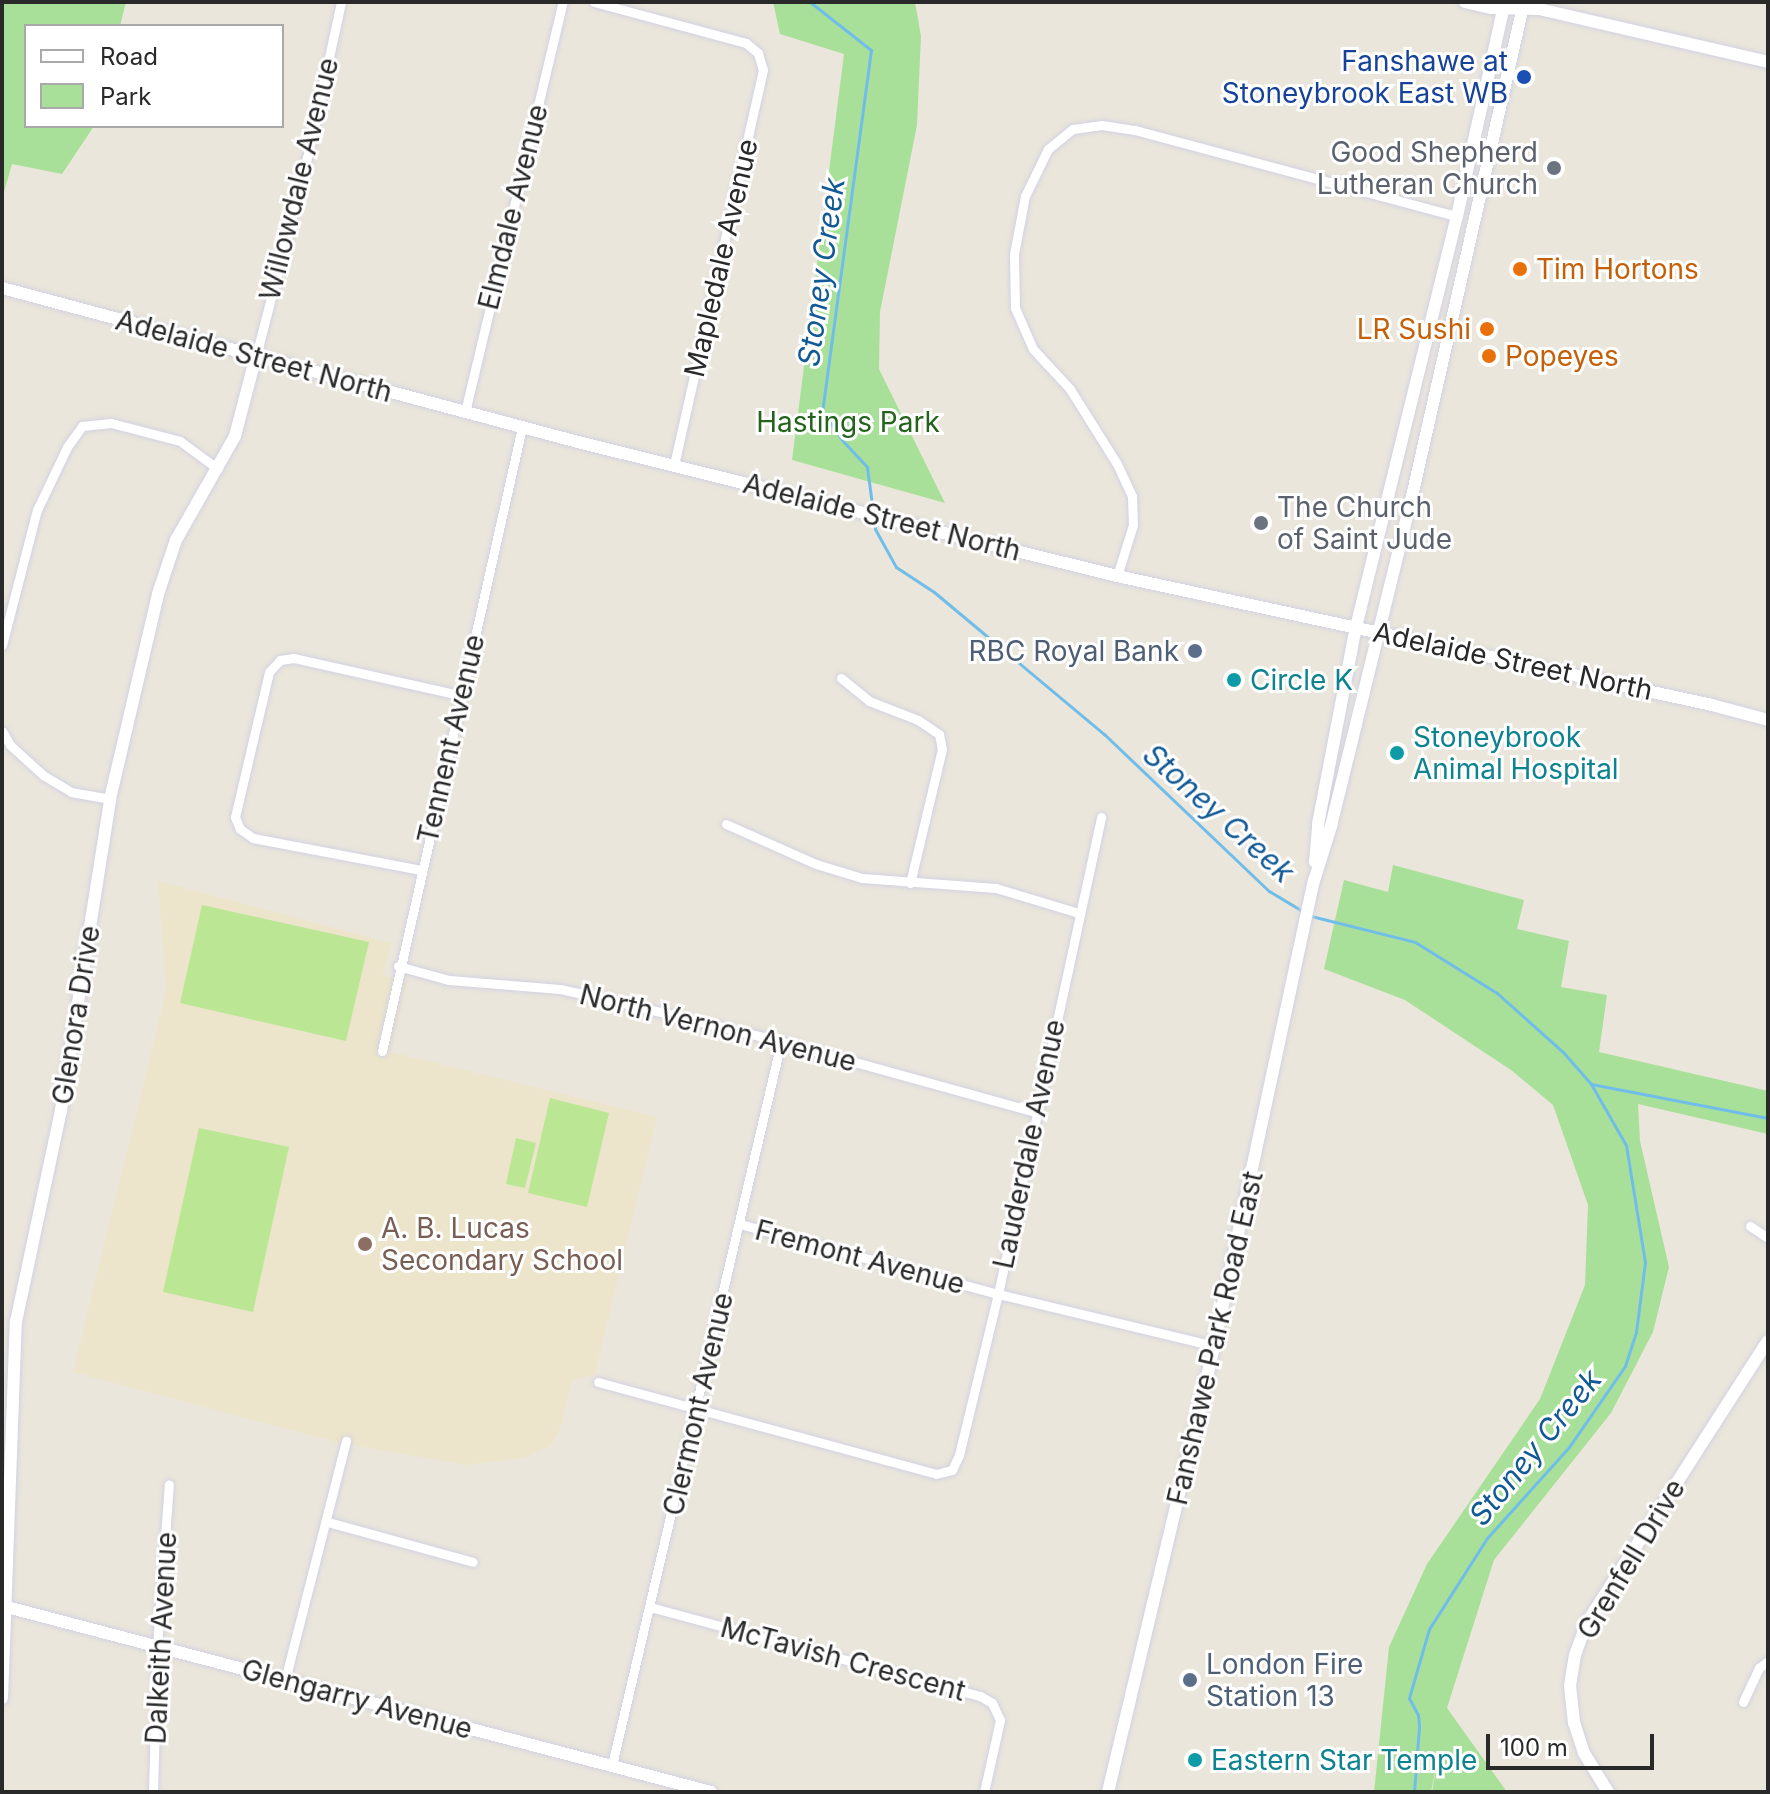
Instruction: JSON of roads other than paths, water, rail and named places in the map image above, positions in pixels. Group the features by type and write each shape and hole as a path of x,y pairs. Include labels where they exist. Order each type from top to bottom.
{"main road":[{"path":"1465,2 1524,4 1768,62"},
{"name":"Fanshawe Park Road East","path":"1108,1792 1214,1346 1314,881 1331,826 1378,631 1524,4"},
{"name":"Fanshawe Park Road East","path":"1314,881 1318,824 1356,627 1457,216 1504,5"},
{"name":"Adelaide Street North","path":"2,288 522,427 1117,576 1378,631 1768,720"},
{"name":"Glenora Drive","path":"2,1698 3,1606 16,1322 61,1110 110,799 158,594 176,540 218,469 243,413 256,356"},
{"name":"Grenfell Drive","path":"1608,1792 1584,1753 1574,1723 1570,1686 1575,1655 1586,1624 1764,1358 1768,1341"},
{"name":"Glengarry Avenue","path":"3,1606 711,1792"}],"street":[{"name":"Willowdale Avenue","path":"256,356 309,150 341,2"},
{"name":"Elmdale Avenue","path":"465,412 563,2"},
{"name":"Mapledale Avenue","path":"594,2 746,43 758,53 763,70 674,464"},
{"path":"1117,576 1133,525 1132,496 1117,464 1070,389 1033,349 1015,308 1014,254 1025,196 1048,149 1073,129 1102,125 1124,128 1457,216"},
{"path":"2,645 37,510 67,447 82,426 111,423 180,441 218,469"},
{"name":"Tennent Avenue","path":"382,1051 398,966 522,427"},
{"path":"421,870 253,838 240,829 235,817 269,672 280,660 294,658 460,695"},
{"path":"841,678 869,701 918,720 939,734 942,749 910,883"},
{"path":"2,731 10,745 71,792 110,799"},
{"name":"Lauderdale Avenue","path":"698,1409 936,1474 952,1470 959,1455 998,1294 1101,817"},
{"path":"726,824 816,864 862,878 996,888 1079,913"},
{"name":"North Vernon Avenue","path":"398,966 449,980 560,989 781,1042 1035,1112"},
{"name":"Clermont Avenue","path":"612,1765 698,1409 781,1042"},
{"name":"Fremont Avenue","path":"740,1224 998,1294 1214,1346"},
{"path":"1750,1226 1768,1238"},
{"path":"598,1382 698,1409"},
{"path":"285,1680 328,1522 346,1441"},
{"name":"Dalkeith Avenue","path":"153,1792 157,1646 169,1484"},
{"path":"328,1522 473,1562"},
{"name":"McTavish Crescent","path":"650,1607 980,1696 992,1703 1000,1720 984,1792"},
{"path":"1743,1702 1759,1668 1768,1661"}],"waterway":[{"name":"Stoney Creek","path":"810,2 871,50 822,411 842,440 867,467 873,512"},
{"name":"Stoney Creek","path":"874,519 875,529 896,567 934,592 1104,734 1269,891 1304,912"},
{"name":"Stoney Creek","path":"1311,916 1415,942 1497,993 1563,1052 1591,1084 1626,1145 1645,1262 1636,1332 1625,1366 1569,1447 1487,1538 1429,1629 1409,1698 1418,1715 1419,1727 1414,1792"},
{"path":"1591,1084 1768,1118"}],"place":[{"name":"Fanshawe at Stoneybrook East WB","path":"1524,77"},
{"name":"Good Shepherd Lutheran Church","path":"1554,168"},
{"name":"Tim Hortons","path":"1520,269"},
{"name":"LR Sushi","path":"1487,329"},
{"name":"Popeyes","path":"1489,356"},
{"name":"The Church of Saint Jude","path":"1261,523"},
{"name":"RBC Royal Bank","path":"1195,651"},
{"name":"Circle K","path":"1234,680"},
{"name":"Stoneybrook Animal Hospital","path":"1397,753"},
{"name":"A. B. Lucas Secondary School","path":"365,1244"},
{"name":"London Fire Station 13","path":"1190,1680"},
{"name":"Eastern Star Temple","path":"1195,1760"}],"park label":[{"name":"Hastings Park","path":"848,422"}]}
